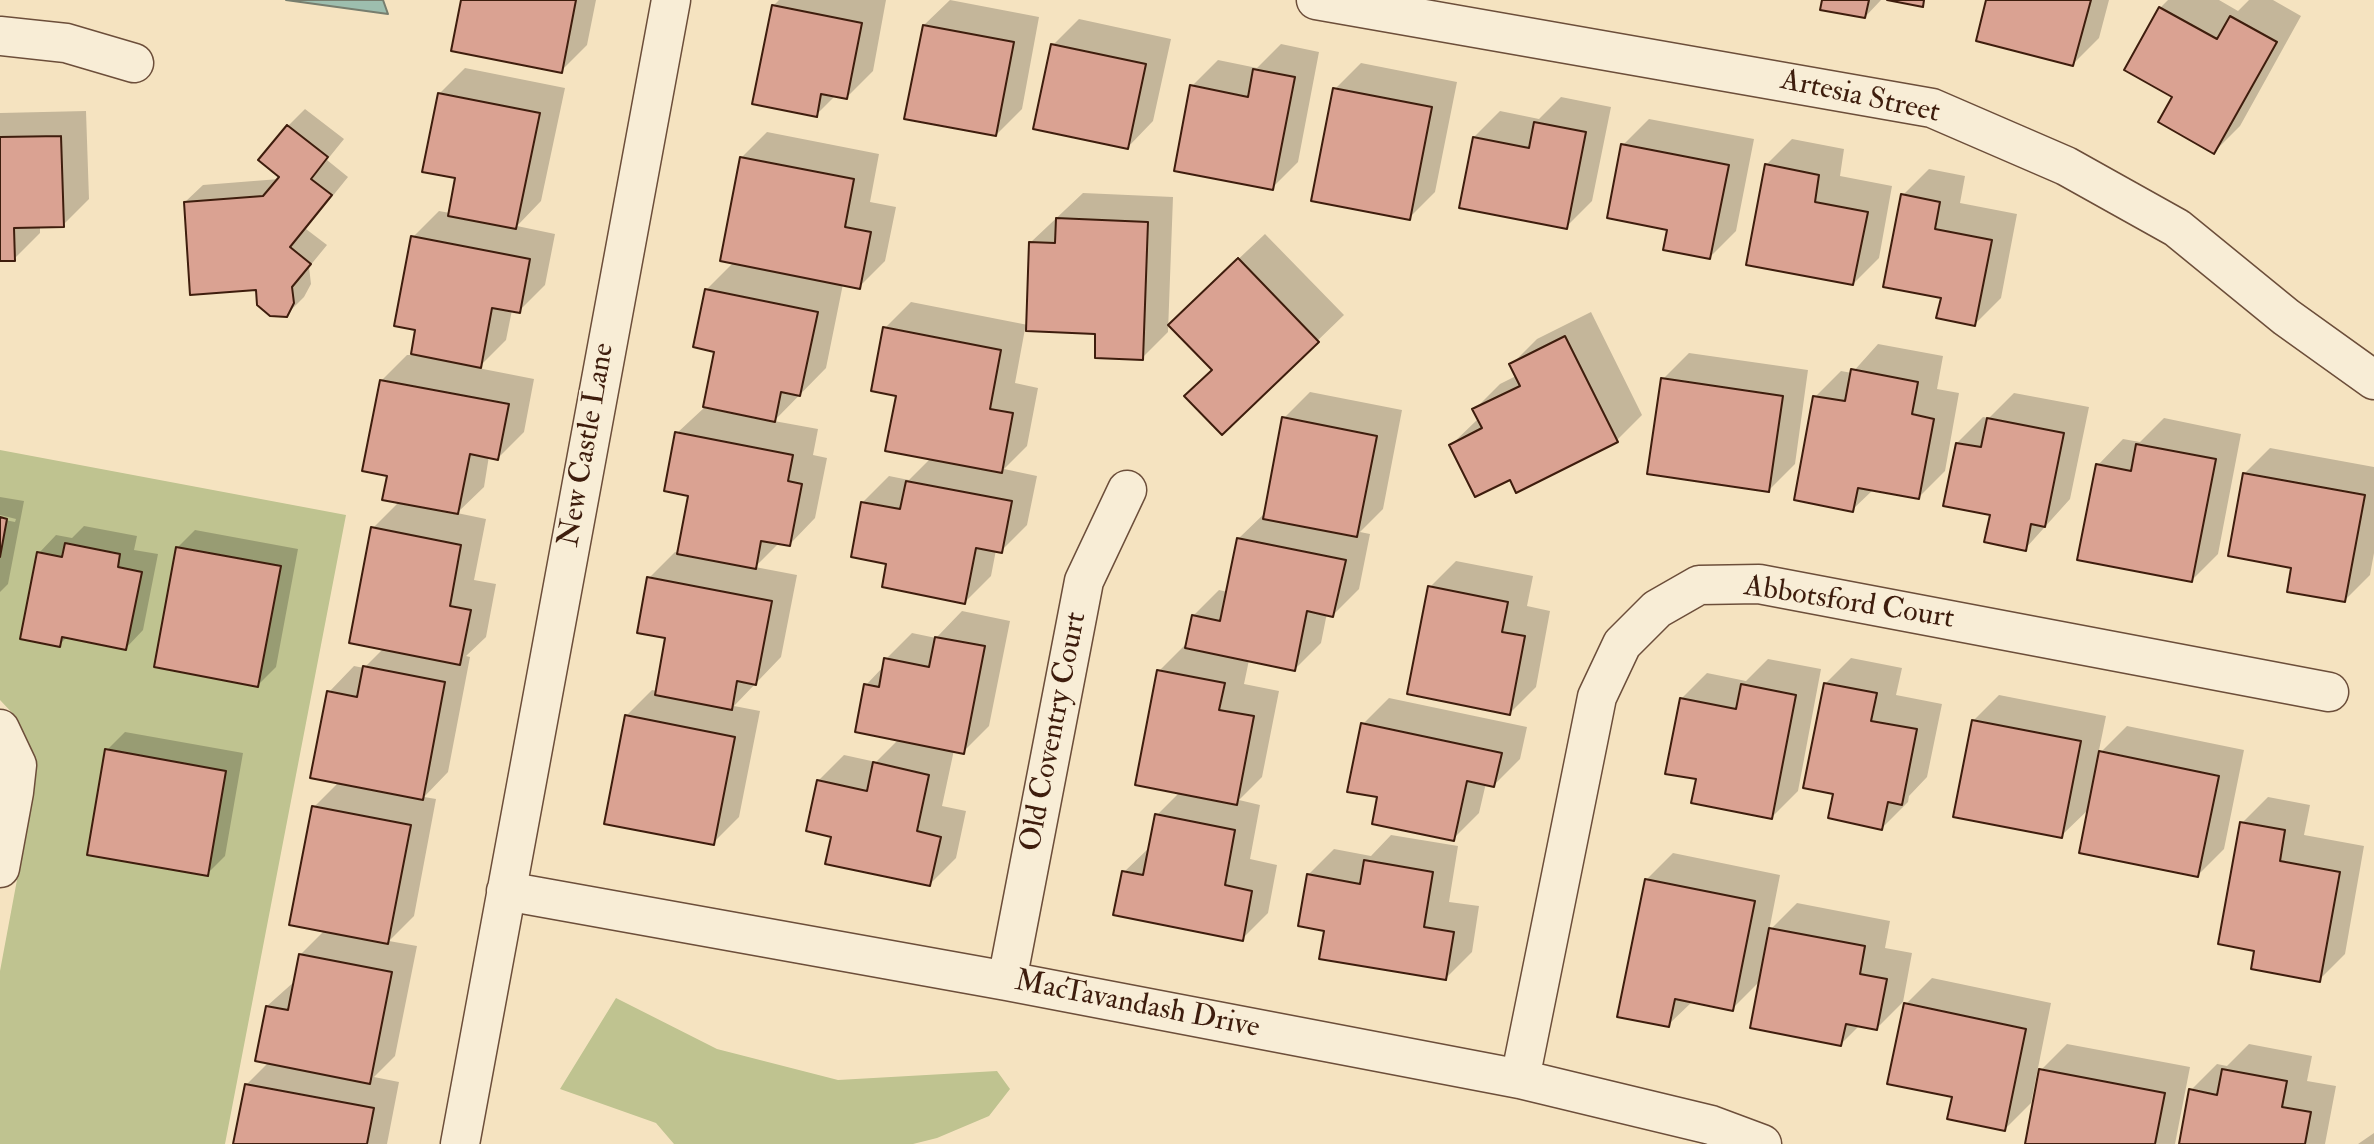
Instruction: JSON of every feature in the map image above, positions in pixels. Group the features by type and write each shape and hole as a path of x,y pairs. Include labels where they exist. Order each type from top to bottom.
{"street":[{"name":"New Castle Lane","path":"460,1144 671,0"},
{"name":"Artesia Street","path":"1316,0 1931,108 2066,166 2177,228 2286,317 2374,380"},
{"path":"0,36 66,43 134,62"},
{"name":"Old Coventry Court","path":"1007,981 1084,581 1127,490"},
{"name":"Abbotsford Court","path":"1520,1079 1597,697 1622,644 1657,609 1699,585 1759,584 2329,692"},
{"path":"0,729 17,765 0,868"},
{"name":"MacTavandash Drive","path":"506,891 1007,981 1520,1079 1711,1125 1762,1144"}],"green space":[{"path":"0,450 346,515 225,1144 0,1144 0,971 36,766 34,755 16,717 0,700"},
{"path":"616,998 717,1049 838,1080 997,1071 1010,1089 989,1116 937,1138 913,1144 674,1144 656,1123 560,1089"}],"shaded area":[{"path":"286,0 383,0 388,14"}],"building":[{"path":"461,0 576,0 562,73 451,51"},
{"path":"1822,0 1869,0 1865,18 1820,10"},
{"path":"1887,0 1924,0 1923,7"},
{"path":"1986,0 2091,0 2073,66 1976,41"},
{"path":"772,5 862,23 847,99 821,94 817,117 752,104"},
{"path":"2159,7 2217,39 2230,16 2277,42 2214,154 2158,122 2172,97 2124,70"},
{"path":"923,25 1014,42 996,136 904,119"},
{"path":"1051,44 1146,64 1128,149 1033,129"},
{"path":"1253,69 1295,77 1273,190 1174,171 1190,85 1248,97"},
{"path":"1333,88 1432,107 1410,220 1311,201"},
{"path":"438,93 540,113 516,229 448,216 455,178 422,172"},
{"path":"1534,122 1586,132 1567,229 1459,208 1473,137 1529,148"},
{"path":"287,125 328,157 311,179 332,195 290,247 311,264 292,287 294,303 287,317 270,316 257,305 256,290 190,295 184,202 263,196 279,177 258,160"},
{"path":"61,136 64,227 14,228 15,261 0,261 0,137"},
{"path":"1621,144 1729,165 1710,259 1663,250 1667,230 1607,218"},
{"path":"740,157 854,179 845,227 871,232 860,289 720,261"},
{"path":"1765,164 1819,175 1815,202 1868,212 1853,285 1746,265"},
{"path":"1901,194 1940,202 1935,229 1992,240 1975,326 1936,318 1941,298 1883,287"},
{"path":"1056,218 1148,222 1143,360 1095,358 1095,334 1026,331 1029,242 1055,243"},
{"path":"411,236 530,259 520,313 492,308 481,368 411,354 415,330 394,326"},
{"path":"1238,258 1319,342 1222,435 1184,396 1212,370 1168,325"},
{"path":"705,289 818,312 800,396 781,392 775,422 703,407 714,352 693,347"},
{"path":"883,327 1001,350 990,409 1013,413 1002,473 885,451 896,396 871,391"},
{"path":"1565,336 1618,442 1516,493 1510,480 1475,497 1449,445 1482,428 1472,409 1520,386 1509,364"},
{"path":"1851,369 1918,382 1912,414 1934,419 1919,499 1858,488 1853,512 1794,500 1813,396 1845,401"},
{"path":"1661,378 1783,396 1769,492 1647,474"},
{"path":"380,380 509,404 498,460 470,454 458,514 382,500 387,476 362,471"},
{"path":"1282,417 1377,436 1357,537 1263,519"},
{"path":"1987,418 2064,433 2045,527 2031,524 2026,551 1984,542 1990,515 1943,506 1956,443 1981,447"},
{"path":"675,432 793,455 788,481 802,484 790,546 761,541 756,569 677,554 688,496 664,491"},
{"path":"2136,444 2216,459 2192,582 2077,560 2096,464 2131,471"},
{"path":"2243,473 2365,495 2345,602 2287,592 2291,568 2228,556"},
{"path":"906,481 1012,501 1002,553 976,548 965,604 882,587 886,564 851,557 861,502 900,509"},
{"path":"0,517 7,519 0,557"},
{"path":"371,527 461,545 450,606 471,610 460,665 349,643"},
{"path":"1237,538 1346,560 1333,617 1307,611 1295,671 1185,648 1192,615 1220,621"},
{"path":"65,543 120,554 118,567 142,572 126,650 62,637 60,647 20,639 37,552 62,557"},
{"path":"176,547 281,566 258,687 154,667"},
{"path":"647,577 772,601 756,685 737,681 732,710 655,695 665,638 637,633"},
{"path":"1428,586 1508,602 1502,632 1525,636 1510,715 1407,694"},
{"path":"935,637 985,646 964,754 855,732 864,684 879,687 884,658 929,667"},
{"path":"363,666 445,682 423,800 310,778 327,691 357,697"},
{"path":"1157,670 1225,683 1219,710 1254,716 1237,805 1135,785"},
{"path":"1824,683 1877,693 1871,721 1917,729 1902,805 1888,802 1882,830 1828,818 1833,794 1803,788"},
{"path":"1741,684 1796,695 1772,819 1691,803 1696,779 1665,774 1680,698 1736,709"},
{"path":"625,715 735,737 714,845 604,824"},
{"path":"1972,720 2081,741 2062,838 1953,817"},
{"path":"1361,723 1502,753 1494,787 1467,781 1454,841 1372,824 1377,797 1347,792"},
{"path":"105,749 226,771 208,876 87,855"},
{"path":"2099,751 2219,776 2198,877 2079,853"},
{"path":"873,762 929,775 917,831 941,837 930,886 825,864 831,837 806,831 817,780 867,791"},
{"path":"312,806 411,825 388,944 289,925"},
{"path":"1155,814 1235,830 1225,885 1252,891 1243,941 1113,915 1122,871 1143,875"},
{"path":"2240,822 2285,830 2280,861 2340,872 2320,982 2251,969 2254,951 2218,944"},
{"path":"1364,860 1433,872 1424,927 1454,932 1446,980 1319,959 1324,931 1298,926 1307,874 1360,884"},
{"path":"1645,879 1755,901 1733,1011 1675,999 1669,1027 1617,1017"},
{"path":"1769,928 1865,946 1860,974 1887,979 1877,1030 1846,1024 1841,1046 1750,1028"},
{"path":"299,954 392,972 370,1084 255,1061 266,1006 288,1010"},
{"path":"1904,1003 2026,1029 2005,1131 1947,1119 1952,1097 1887,1084"},
{"path":"2039,1069 2165,1093 2155,1144 2025,1144"},
{"path":"2222,1069 2287,1081 2282,1107 2311,1112 2305,1144 2179,1144 2189,1089 2217,1095"},
{"path":"245,1084 374,1108 367,1144 233,1144"}]}
